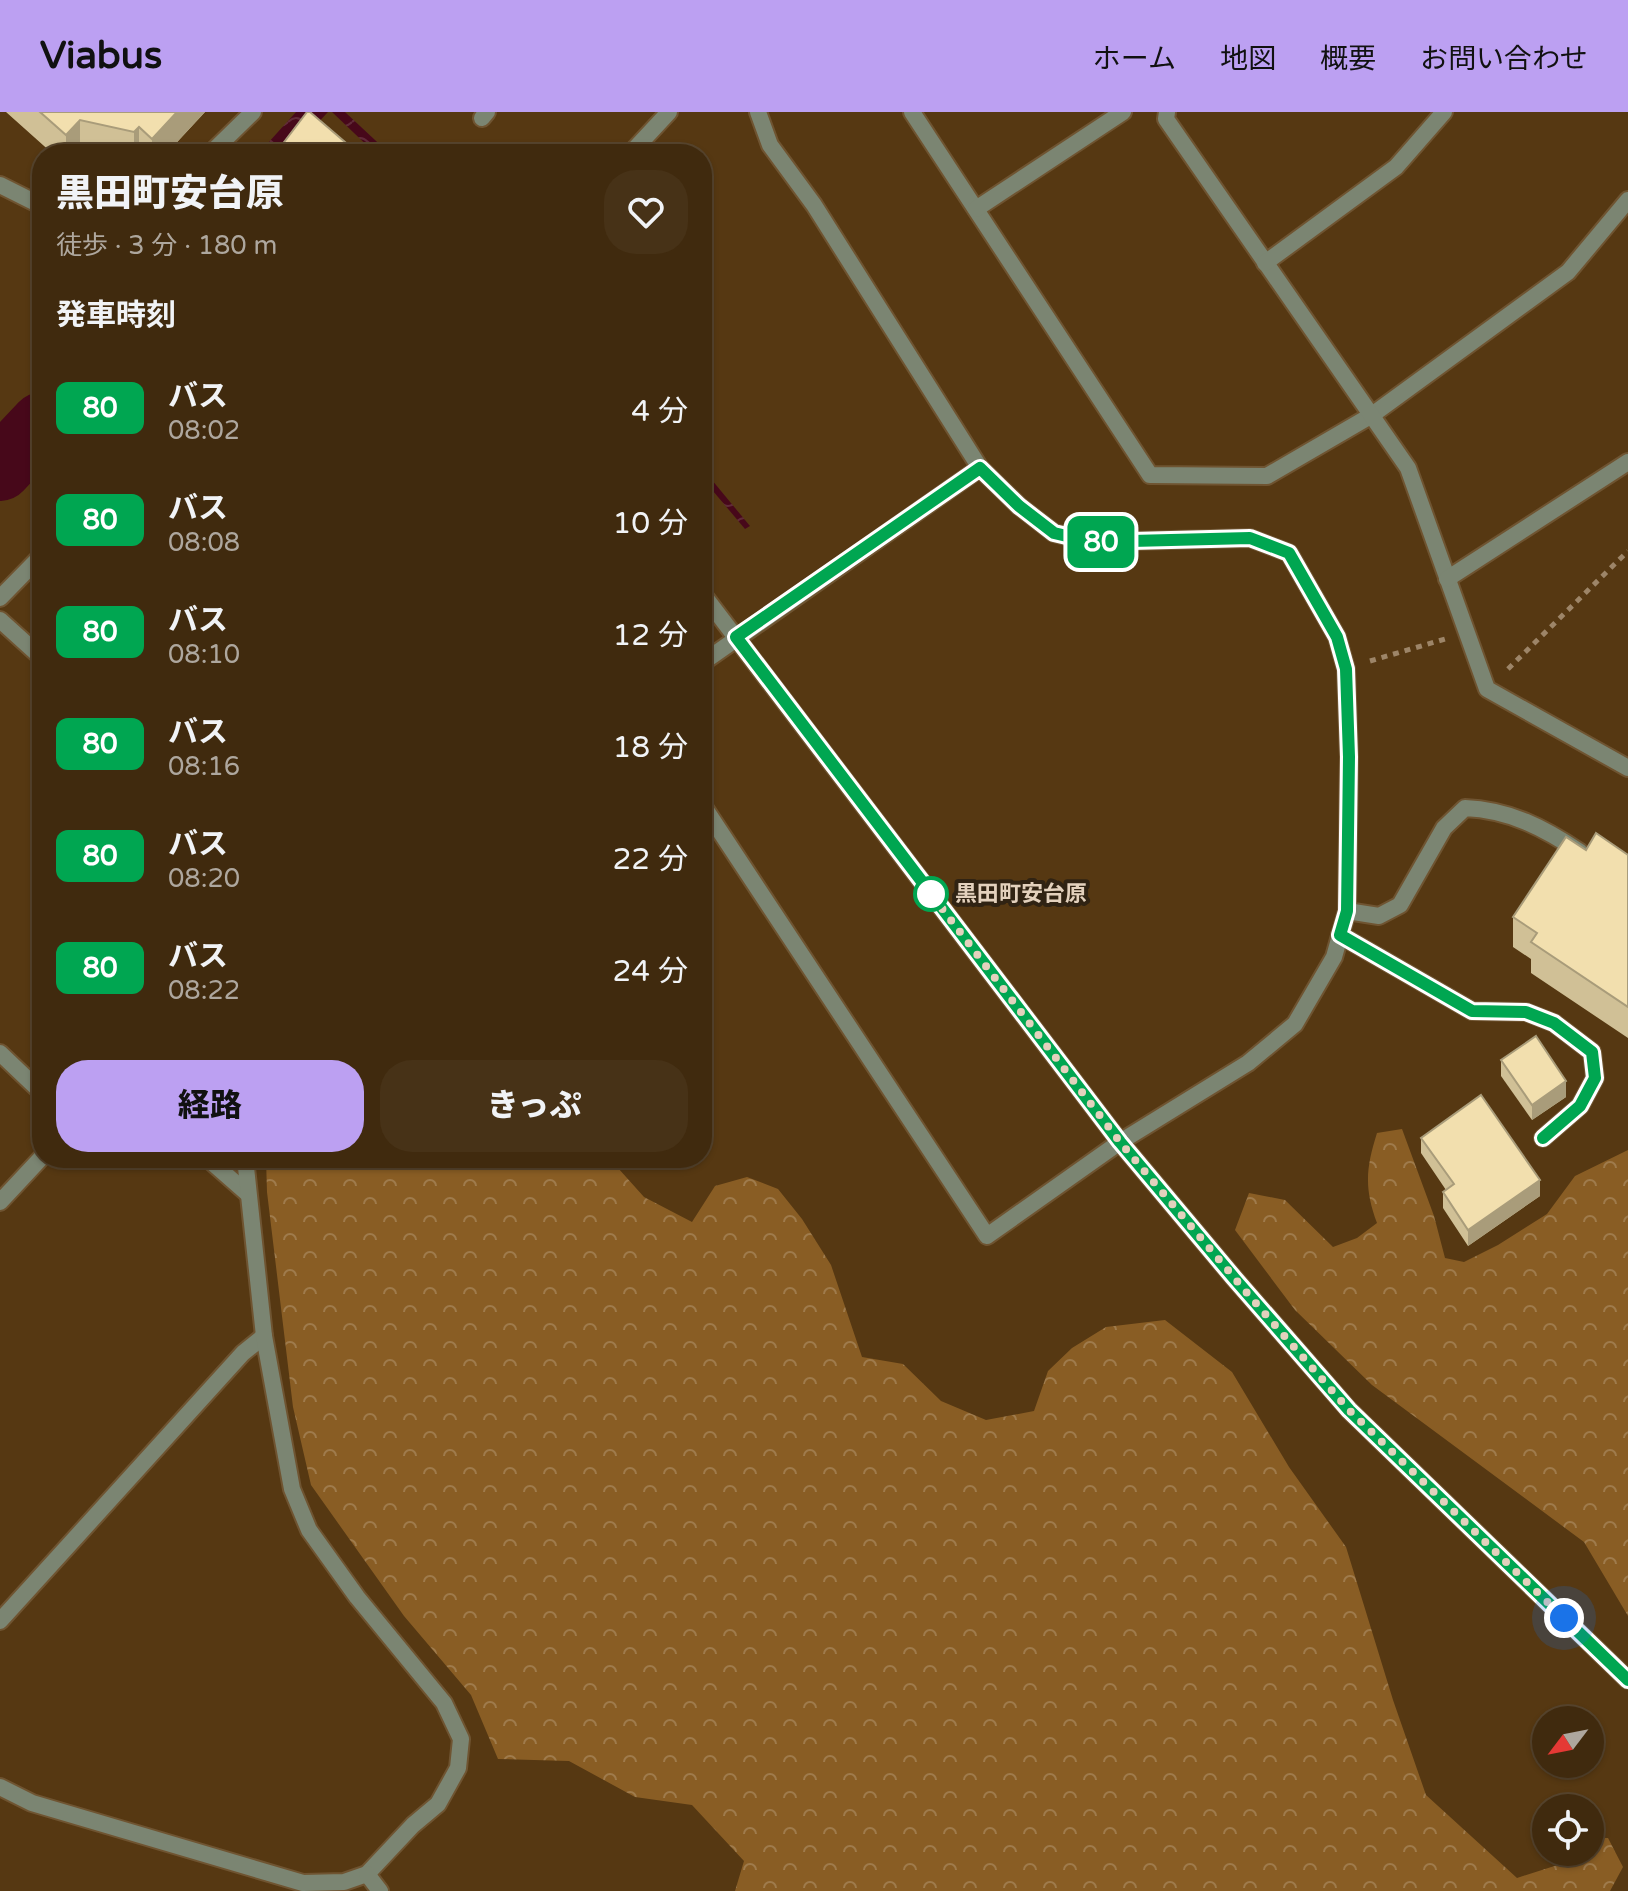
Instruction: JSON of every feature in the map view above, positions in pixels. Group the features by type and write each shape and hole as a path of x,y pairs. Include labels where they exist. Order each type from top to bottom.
{"street":[{"path":"220,144 253,112"},
{"path":"639,144 669,112"},
{"path":"712,819 987,1236 1120,1142 1248,1063 1295,1024 1334,957 1347,911 1349,757 1346,669 1337,637 1289,553 1250,538 1092,542 1054,533 1019,506 980,468 814,205 770,145 758,112"},
{"path":"912,112 1150,475 1267,476 1372,415 1568,272 1628,200"},
{"path":"976,209 1123,112"},
{"path":"1167,112 1166,119 1408,468 1487,689 1628,768"},
{"path":"1265,263 1396,167 1444,112"},
{"path":"0,185 32,201"},
{"path":"1447,579 1628,462"},
{"path":"712,655 980,468"},
{"path":"0,598 32,565"},
{"path":"712,606 1120,1142 1234,1278 1349,1410 1628,1680"},
{"path":"0,620 32,649"},
{"path":"1347,911 1379,916 1400,905 1444,828 1465,808 1492,809 1521,820 1550,832 1584,855"},
{"path":"1340,935 1472,1011 1526,1012 1554,1023 1592,1052 1595,1078 1580,1106 1543,1138"},
{"path":"0,1053 32,1083"},
{"path":"0,1202 32,1168"},
{"path":"218,1168 248,1194"},
{"path":"0,1787 32,1803 303,1883 344,1882 367,1874 413,1825 438,1804 458,1768 461,1739 444,1703 357,1597 309,1530 292,1489 264,1336 246,1168"},
{"path":"0,1621 243,1353 264,1336"},
{"path":"367,1874 380,1891"}],"path":[{"path":"1487,689 1628,551"},
{"path":"1346,669 1467,632"}],"green space":[{"path":"1402,1129 1434,1216 1445,1258 1464,1262 1547,1214 1575,1176 1628,1150 1628,1616 1584,1542 1372,1385 1295,1310 1235,1230 1249,1193 1285,1200 1333,1247 1357,1238 1377,1223 1368,1178 1377,1133"},
{"path":"266,1168 618,1168 644,1197 692,1222 715,1186 747,1177 778,1189 802,1219 831,1265 862,1357 903,1364 941,1401 986,1420 1034,1411 1048,1371 1072,1348 1106,1327 1165,1320 1232,1372 1289,1467 1346,1547 1426,1795 1517,1878 1554,1866 1604,1866 1604,1838 1608,1838 1623,1867 1610,1891 735,1891 744,1861 692,1805 635,1797 569,1761 498,1759 471,1695 404,1616 311,1485 293,1407"}],"water":[{"path":"296,112 328,112 298,144 267,144"},
{"path":"332,112 345,112 379,144 366,144"},
{"path":"712,480 750,526 745,529 712,490"}],"building":[{"path":"40,112 177,112 152,139 139,127 134,132 80,120 66,135"},
{"path":"310,112 347,144 283,144"},
{"path":"1596,833 1628,855 1628,1007 1531,942 1537,933 1513,917 1566,837 1586,850"},
{"path":"1536,1036 1566,1081 1532,1105 1501,1060"},
{"path":"1481,1095 1540,1180 1468,1230 1443,1192 1454,1184 1421,1138"}],"waterway":[{"path":"0,469 32,435"}],"bus line":[{"name":"80","path":"1543,1138 1580,1106 1595,1078 1592,1052 1554,1023 1526,1012 1472,1011 1340,935 1347,911 1349,757 1346,669 1337,637 1289,553 1250,538 1092,542 1054,533 1019,506 980,468 736,637 1120,1142 1234,1278 1349,1410 1628,1680"}],"place":[{"name":"黒田町安台原","path":"931,894"}],"route":[{"path":"931,894 928,890 1120,1142 1349,1410 1564,1618"}]}
